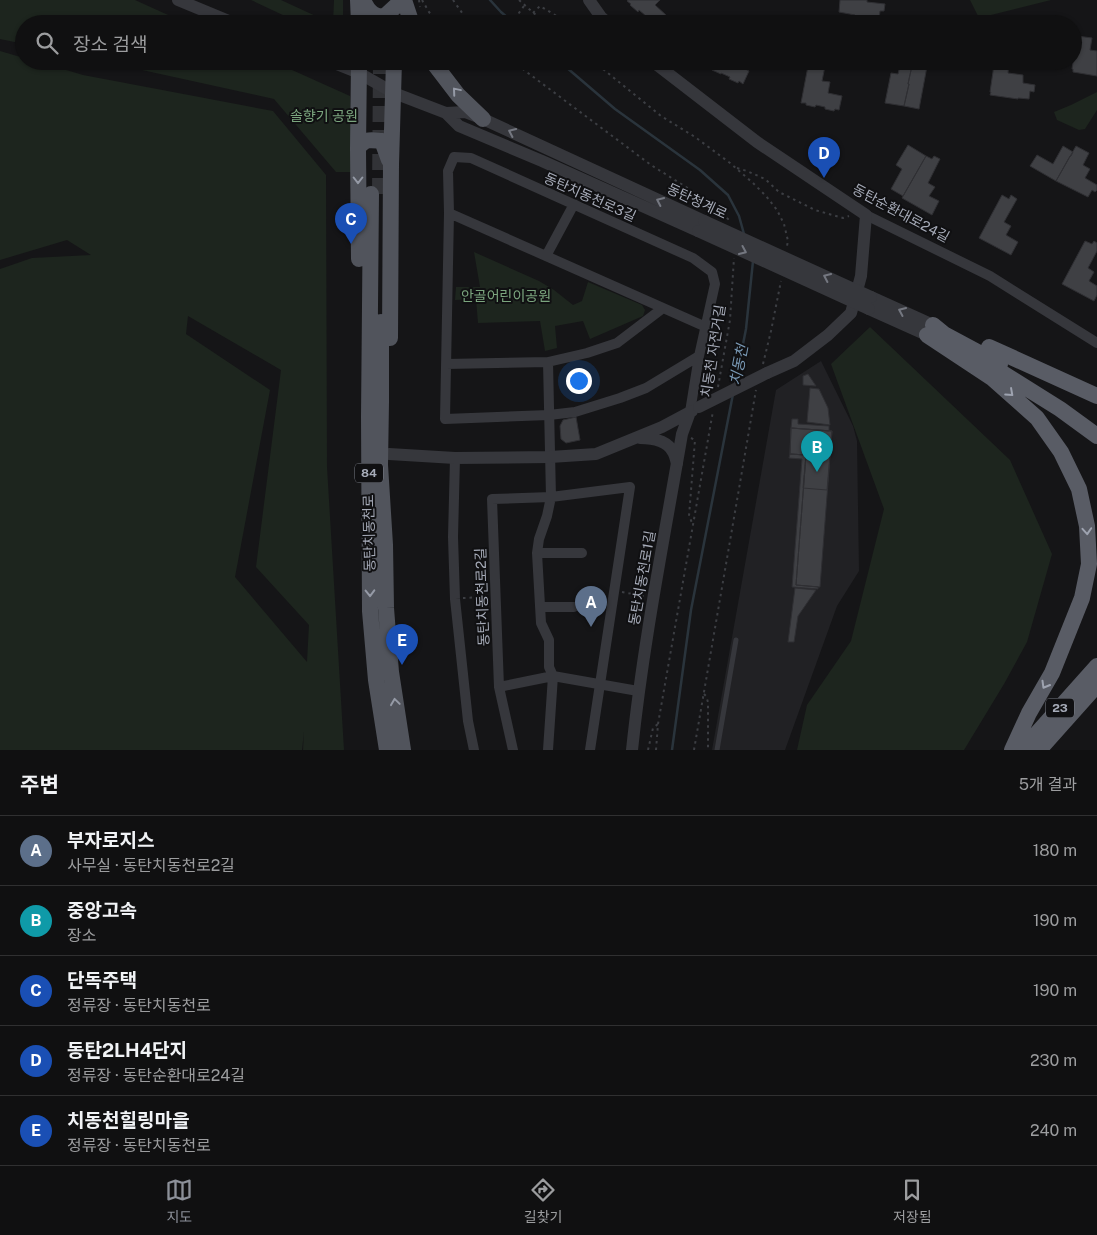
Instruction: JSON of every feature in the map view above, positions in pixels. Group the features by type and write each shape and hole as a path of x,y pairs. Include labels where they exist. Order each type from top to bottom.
{"highway":[{"path":"930,330 947,328 1097,396"},
{"path":"930,330 944,334 1024,377 1097,430"},
{"path":"930,330 939,338 998,370 1060,409 1097,436"},
{"path":"930,330 992,378 1037,418 1061,452 1079,490 1087,526 1089,564 1082,598 1052,673 1029,713 1012,750"},
{"name":"23","path":"1022,750 1097,666"},
{"name":"23","path":"1039,750 1097,685"}],"main road":[{"path":"358,0 359,15"},
{"path":"363,0 374,15"},
{"path":"386,15 398,2"},
{"path":"397,15 398,2"},
{"path":"398,2 406,15"},
{"path":"359,70 360,322 358,452 369,540"},
{"path":"385,545 389,454 390,164 394,70"},
{"path":"439,70 458,95 483,119"},
{"path":"358,148 364,141 382,141 390,164"},
{"name":"동탄치동천로","path":"387,750 376,680 370,611 369,417 375,194 381,402 380,465 385,545 386,608 391,672 402,750"}],"street":[{"path":"178,0 214,15"},
{"path":"589,0 600,15"},
{"name":"동탄청계로","path":"363,70 394,93 446,113 459,126 701,226"},
{"name":"동탄순환대로24길","path":"664,70 757,142 864,213 990,276 1097,343"},
{"name":"동탄청계로","path":"446,113 465,112 483,119 701,226 930,330"},
{"name":"동탄치동천로3길","path":"695,410 700,356 715,284 712,272 692,258 471,158 454,157 448,171 449,213 445,419 548,416 575,412 646,388 700,356"},
{"path":"546,256 574,204"},
{"path":"449,213 706,327"},
{"path":"389,454 455,458 550,458 596,454 662,427 765,370 794,361 828,335 851,313 861,276 864,213"},
{"path":"446,364 548,362 587,353 617,343 662,308"},
{"path":"548,362 551,496 537,553 541,623 549,640 549,666 553,676 548,750"},
{"name":"동탄치동천로1길","path":"632,750 638,691 682,434 695,410"},
{"path":"635,438 652,438 661,441 672,450 677,464"},
{"path":"455,458 453,537 455,599 468,721 474,750"},
{"name":"동탄치동천로2길","path":"513,750 499,686 492,499 551,496 630,487 590,750"},
{"path":"537,553 582,553"},
{"path":"540,607 574,607"},
{"path":"499,686 553,676 638,691"}],"lane":[{"path":"718,750 736,640"}],"path":[{"path":"422,0 432,15"},
{"path":"453,0 464,15"},
{"path":"519,0 523,7 534,13 540,6 555,15"},
{"path":"517,15 523,7"},
{"path":"524,70 651,165 713,204 730,220 731,228"},
{"path":"604,70 661,116 695,137 734,167 766,196 778,210 784,224 788,242 786,250"},
{"path":"734,167 765,179 779,192 815,210 842,218 864,213"},
{"name":"치동천 자전거길","path":"717,388 730,320 734,253"},
{"path":"765,370 781,277"},
{"path":"694,750 758,383"},
{"name":"치동천 자전거길","path":"656,750 658,724 714,408"},
{"path":"682,434 695,440 689,516 693,526"},
{"path":"615,591 654,598"},
{"path":"455,599 496,597"},
{"path":"703,693 708,702 708,750"},
{"path":"648,750 653,728 658,724"}],"shaded area":[{"path":"821,361 853,426 857,441 859,571 837,606 785,750 712,750 776,390"}],"green space":[{"path":"0,0 135,0 168,15 15,15 15,42 0,39"},
{"path":"251,0 281,0 314,15 283,15"},
{"path":"334,0 343,0 343,15 333,15"},
{"path":"970,0 1051,0 991,15 978,15"},
{"path":"0,51 15,55 15,70 66,70 83,75 273,111 326,175 327,467 344,750 303,750 304,732 302,750 0,750 0,269 32,258 91,255 67,240 0,260","holes":["188,316 281,370 256,567 309,625 307,662 235,577 270,390 186,334"]},
{"name":"솔향기 공원","path":"142,70 292,70 350,96 354,172 336,172 274,99"},
{"path":"1097,92 1097,110 1085,129 1079,130 1057,120 1054,112"},
{"name":"안골어린이공원","path":"474,252 539,281 573,305 582,301 588,282 642,305 645,310 643,316 590,339 583,321 555,326 557,348 545,351 540,321 478,323 476,299 455,300 456,287 480,287"},
{"path":"870,327 1010,460 1052,554 1027,642 964,750 797,750 807,705 851,641 884,509 831,364"}],"building":[{"path":"660,0 655,5 666,15 645,15 639,10 638,12 627,1"},
{"path":"840,0 867,0 867,2 885,4 884,11 880,11 880,15 855,15 839,12"},
{"path":"1082,37 1092,38 1090,50 1097,51 1097,76 1073,72 1073,70 1082,70"},
{"path":"712,70 749,71 743,84"},
{"path":"807,70 824,70 822,81 830,82 828,93 842,96 839,110 835,109 834,111 825,109 825,107 816,105 815,107 801,103"},
{"path":"899,70 911,70 904,106 885,103 891,73 898,74"},
{"path":"911,70 926,70 919,109 904,106"},
{"path":"993,70 1008,70 1008,73 1023,75 1023,83 1035,85 1034,92 1030,91 1029,99 990,95"},
{"path":"908,145 926,156 903,196 891,189 902,169 896,165"},
{"path":"1063,146 1073,152 1056,181 1030,166 1037,155 1053,164"},
{"path":"1076,146 1089,153 1083,165 1090,169 1085,178 1097,185 1097,190 1095,192 1092,190 1088,197 1056,181"},
{"path":"926,156 932,159 934,156 940,159 928,183 935,187 929,196 939,201 932,215 902,198"},
{"path":"1002,195 1009,199 1011,195 1017,199 1004,222 1011,226 1006,235 1018,242 1011,255 979,238"},
{"path":"1085,241 1092,244 1094,241 1097,243 1097,251 1088,268 1094,272 1089,281 1097,286 1097,295 1094,301 1062,284"},
{"path":"808,374 816,386 803,385 803,376"},
{"path":"810,388 819,389 828,408 830,425 807,422"},
{"path":"576,417 580,440 566,443 561,439 560,426 563,420"},
{"path":"792,419 798,419 798,424 829,426 829,431 791,428"},
{"path":"791,428 832,431 820,587 796,585 806,455 790,454"},
{"path":"791,428 832,431 827,490 803,488 806,455 790,454"},
{"path":"790,454 806,455 796,585 818,587 818,589 792,587 802,459 789,458"},
{"path":"795,588 816,590 798,616 794,642 788,642"}],"waterway":[{"name":"치동천","path":"490,0 504,15"},
{"name":"치동천","path":"570,70 615,109 700,170 728,195 739,216 744,234"},
{"name":"치동천","path":"735,384 746,329 753,261"},
{"name":"치동천","path":"672,750 691,610 733,394"}],"tunnel":[{"path":"382,0 382,15"},
{"path":"380,194 381,70"}],"place":[{"name":"동탄2LH4단지","path":"824,178"},
{"name":"단독주택","path":"351,244"},
{"name":"중앙고속","path":"817,472"},
{"name":"부자로지스","path":"591,627"},
{"name":"치동천힐링마을","path":"402,665"}]}
